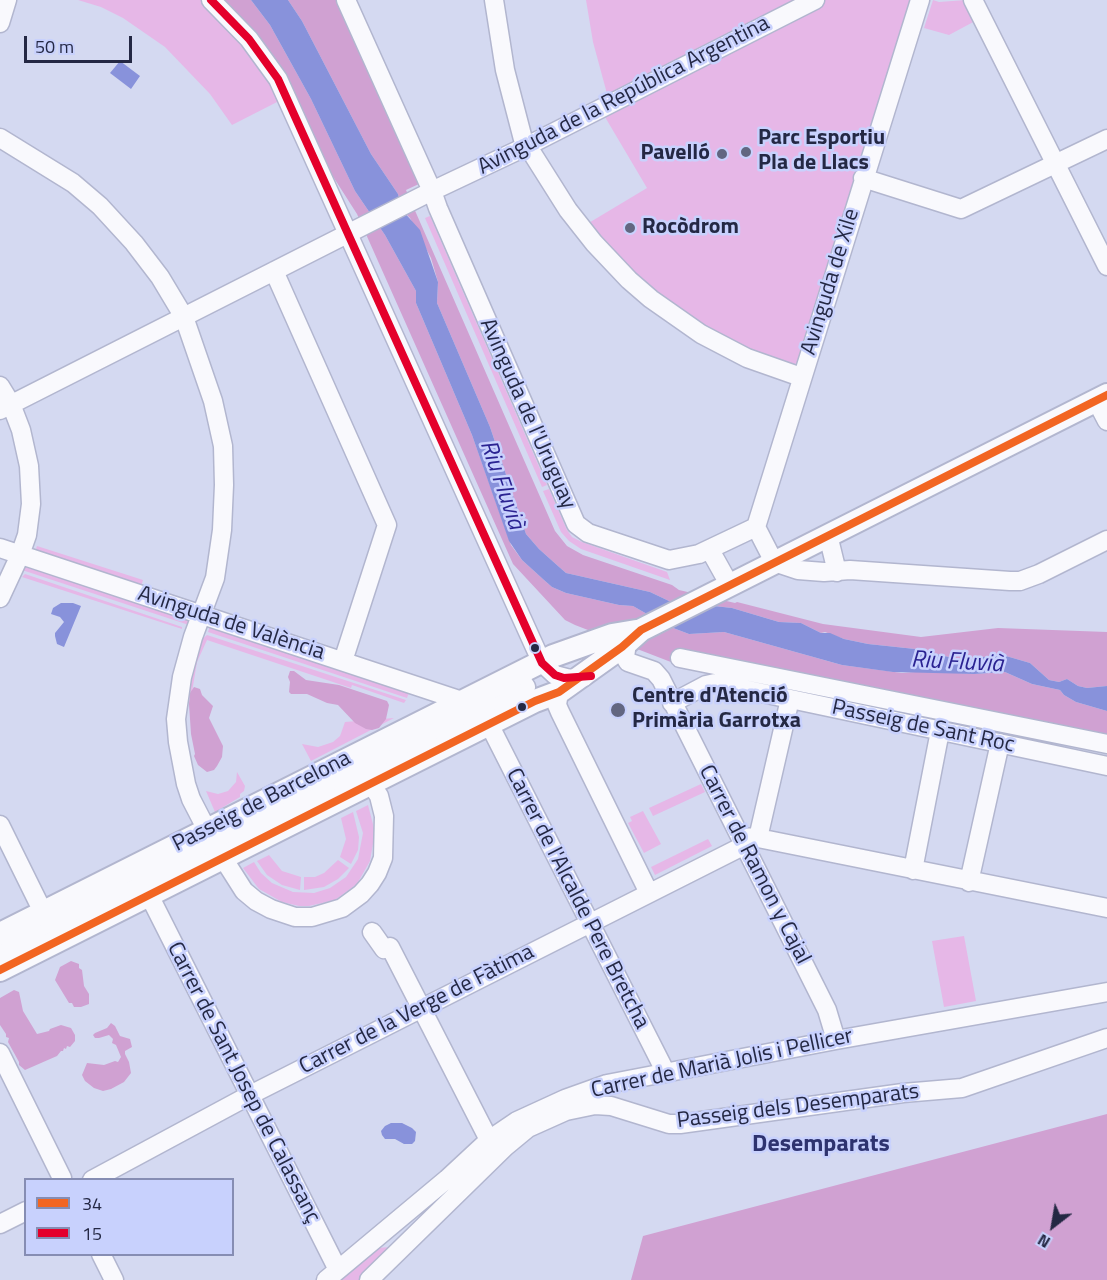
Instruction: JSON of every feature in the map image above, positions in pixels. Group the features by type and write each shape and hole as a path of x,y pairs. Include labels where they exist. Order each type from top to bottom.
{"main road":[{"path":"634,636 729,584 1102,398"},
{"name":"Passeig de Barcelona","path":"0,933 462,701 577,646 618,633 634,636"},
{"name":"Passeig de Barcelona","path":"0,970 535,701 574,684 602,659 634,636"}],"street":[{"path":"0,23 7,0"},
{"path":"211,0 249,39 278,79 352,232 529,670 542,680 542,691 535,701"},
{"name":"Avinguda de l'Uruguay","path":"346,0 425,195 438,208 576,524 583,531 664,559 682,559 710,550 756,527"},
{"path":"494,0 505,70 525,147 532,153 568,210 594,243 629,280 651,299 701,334 747,358 801,377"},
{"name":"Avinguda de la República Argentina","path":"5,407 815,0"},
{"name":"Avinguda de Xile","path":"756,527 920,0"},
{"path":"973,0 1107,266"},
{"path":"0,138 73,183 100,206 134,243 160,277 184,317 213,401 223,446 222,530 215,578 201,614 182,677 176,719 186,784 207,830"},
{"path":"863,178 961,210 1107,139"},
{"path":"274,271 387,525 343,661"},
{"path":"0,386 5,407 21,430 29,466 31,504 27,534 21,555 0,598"},
{"path":"1102,398 1107,421"},
{"path":"756,527 774,562 798,570 837,572 850,570 1020,580 1039,574 1107,540"},
{"path":"828,535 837,572"},
{"name":"Avinguda de València","path":"0,548 462,701"},
{"path":"710,550 729,584"},
{"path":"634,636 625,657 634,665"},
{"name":"Passeig de Sant Roc","path":"680,658 1107,744"},
{"path":"634,665 617,664 574,684 557,705 649,893"},
{"name":"Carrer de Ramon y Cajal","path":"634,665 658,674 748,840 827,1010 836,1040"},
{"path":"529,670 570,679 574,684"},
{"name":"Passeig de Barcelona","path":"0,950 526,687 529,670"},
{"name":"Passeig de Sant Roc","path":"672,703 715,682 1107,766"},
{"path":"790,699 748,840 1107,908"},
{"name":"Carrer de l'Alcalde Pere Bretcha","path":"489,724 666,1073"},
{"path":"912,870 940,731"},
{"path":"969,882 1000,743"},
{"path":"223,858 244,891 256,901 279,912 295,917 312,917 356,909 383,858 385,833 383,809 379,796 371,784"},
{"path":"0,825 43,912"},
{"name":"Carrer de la Verge de Fàtima","path":"94,1178 250,1095 649,893 748,840"},
{"name":"Carrer de Sant Josep de Calassanç","path":"149,895 250,1095 332,1275"},
{"path":"372,932 384,949 390,947 489,1140"},
{"name":"Carrer de Marià Jolis i Pellicer","path":"332,1275 447,1179 489,1140 517,1121 565,1099 607,1084 836,1040 1107,992"},
{"name":"Passeig dels Desemparats","path":"369,1280 505,1147 528,1128 566,1111 581,1107 611,1106 669,1124 680,1124 903,1093 962,1088 1107,1038"},
{"path":"0,1053 65,1178"},
{"path":"0,1224 24,1212"},
{"path":"102,1256 114,1280"}],"shaded area":[{"path":"78,0 203,0 233,31 267,74 281,100 232,125 210,94 165,47 123,18 101,7"},
{"path":"220,0 251,0 270,25 311,99 355,191 385,235 416,291 416,303 472,435 511,545 522,560 552,587 566,593 633,606 668,626 689,634 724,632 842,665 902,673 1005,672 1032,684 1060,690 1076,702 1107,711 1107,742 689,669 565,620 513,564 357,214"},
{"path":"288,0 336,0 421,183 406,190 555,531 567,546 583,555 672,585 679,590 823,624 921,637 998,628 1107,632 1107,686 1087,688 1078,686 1067,679 1059,682 1049,680 1030,663 1006,656 998,655 970,662 915,649 868,644 825,632 821,633 801,623 779,622 732,608 669,601 650,592 566,573 526,534 490,427 437,303 438,282 431,258 410,218 402,210 398,194 371,154 302,21"},
{"name":"Parc Esportiu Pla de Llacs","path":"586,0 913,0 797,371 691,327 582,227 647,188 605,117 606,90 593,42"},
{"path":"933,0 939,2 966,0 977,20 949,35 924,28"},
{"path":"430,216 547,485 542,487 425,218"},
{"path":"549,489 572,537 667,572 670,580 581,549 569,541 561,532 543,491"},
{"path":"37,546 143,580 141,587 35,552"},
{"path":"27,566 189,620 192,626 22,570"},
{"path":"25,574 182,627 182,629 22,577"},
{"path":"210,626 409,692 407,698 208,632"},
{"path":"207,635 406,700 404,703 352,685 351,688 207,640 197,662 191,698 187,698 191,672 201,640"},
{"path":"290,671 294,671 306,680 339,685 387,701 389,705 386,719 379,728 366,729 355,723 338,705 307,694 291,694 288,677"},
{"path":"194,687 200,689 202,695 213,706 209,718 223,746 222,757 217,766 214,770 207,772 198,765 194,756 189,704 190,693"},
{"path":"394,718 311,761 302,744 318,747 333,742 340,736 345,722"},
{"path":"237,772 245,786 244,791 240,797 215,812 206,791 218,794 228,791 236,782"},
{"path":"701,784 705,792 653,816 649,808"},
{"path":"368,805 375,832 370,861 357,884 335,900 309,906 282,902 259,889 243,868 254,862 261,873 272,883 293,892 314,893 330,888 346,877 358,859 363,833 356,811"},
{"path":"643,811 661,844 644,853 628,823 632,821 630,817"},
{"path":"353,812 359,837 358,850 351,864 340,857 346,839 341,818"},
{"path":"708,839 712,846 655,875 651,867"},
{"path":"269,855 282,871 301,877 300,890 282,885 267,875 257,861"},
{"path":"338,860 349,868 338,879 324,887 304,890 304,877 315,877 324,873"},
{"path":"964,936 976,1001 944,1007 932,941"},
{"path":"71,961 79,964 84,986 89,994 89,1004 81,1007 74,1007 72,1003 69,1003 55,980 60,967"},
{"path":"14,990 19,992 23,1011 37,1034 61,1025 71,1028 75,1035 75,1041 70,1047 67,1046 57,1056 25,1070 19,1065 8,1042 9,1038 6,1037 0,1025 0,998"},
{"path":"111,1023 120,1036 130,1039 132,1047 125,1051 125,1054 131,1073 124,1082 103,1091 94,1088 85,1081 82,1075 87,1063 104,1065 118,1062 121,1057 109,1035 95,1038 93,1035 107,1028"},
{"path":"1107,1114 1107,1280 631,1280 643,1236"},
{"path":"498,1140 363,1280 340,1280 377,1248 391,1247"}],"water":[{"name":"Riu Fluvià","path":"251,0 288,0 302,21 371,154 398,194 402,210 420,230 438,282 437,303 490,427 526,534 566,573 650,592 669,601 732,608 779,622 801,623 821,633 830,633 844,639 868,644 915,649 970,662 983,657 1006,656 1030,663 1049,680 1059,682 1067,679 1078,686 1087,688 1107,686 1107,711 1076,702 1060,690 1032,684 1005,672 974,674 893,672 842,665 724,632 689,634 668,626 633,606 566,593 552,587 522,560 509,541 472,435 416,303 416,291 385,235 355,191 311,99 270,25"},
{"path":"120,61 140,76 131,89 110,73"},
{"path":"61,603 81,606 64,647 57,644 55,633 64,622 60,617 51,614 53,608"},
{"path":"391,1123 402,1123 412,1128 416,1132 415,1141 412,1144 404,1144 395,1139 385,1139 381,1131"}],"transit line":[{"name":"15","path":"211,0 249,39 278,79 542,663 555,675 564,678 591,676"},
{"name":"34","path":"0,970 535,701 559,692 622,647 641,630 1107,395"}],"place":[{"name":"Parc Esportiu Pla de Llacs","path":"746,152"},
{"name":"Pavelló","path":"722,154"},
{"name":"Rocòdrom","path":"630,228"},
{"name":"Centre d'Atenció Primària Garrotxa","path":"618,710"}],"district":[{"name":"Desemparats","path":"821,1145"}]}
